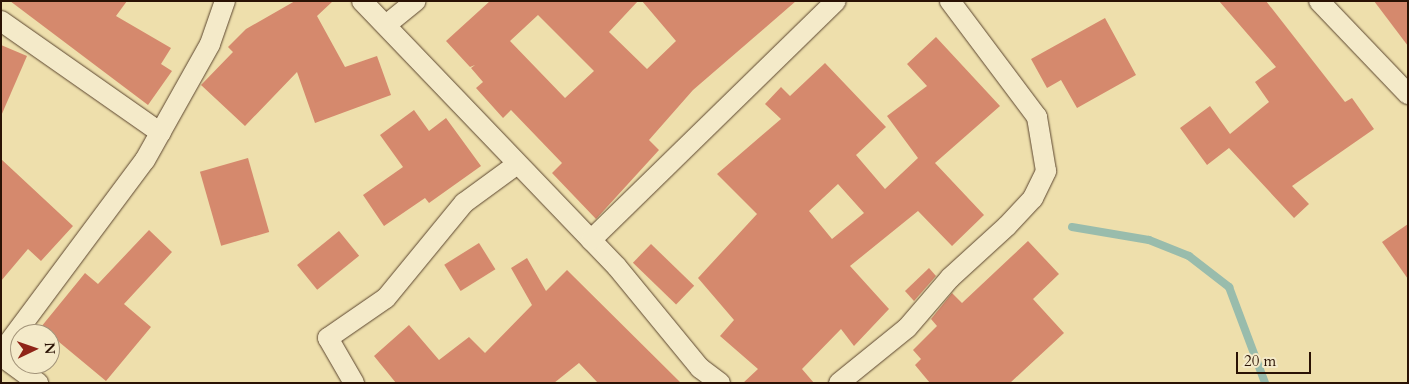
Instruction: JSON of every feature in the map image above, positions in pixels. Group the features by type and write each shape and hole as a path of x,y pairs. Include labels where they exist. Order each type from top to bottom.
{"street":[{"path":"38,383 1,354 83,247 161,133 210,44 225,1"},
{"path":"362,1 516,165 591,240 700,368 720,383"},
{"path":"386,25 416,1"},
{"path":"591,240 836,1"},
{"path":"839,383 907,328 950,278 1007,226 1033,198 1046,170 1037,117 950,1"},
{"path":"1319,1 1408,94"},
{"path":"1,21 161,133"},
{"path":"354,383 328,338 386,298 464,203 516,165"}],"building":[{"path":"10,1 127,1 116,16 171,48 161,64 172,71 148,105"},
{"path":"295,1 333,1 317,16 345,67 377,56 391,95 315,123 297,72 245,126 201,85 233,52 228,47 246,29"},
{"path":"490,1 638,1 609,32 647,69 676,41 642,1 796,1 693,90 649,140 659,150 596,219 552,173 562,163 511,110 503,118 476,88 483,82 471,68 475,65 470,67 446,41","holes":["538,15 594,71 565,98 510,41"]},
{"path":"1219,1 1266,1 1345,102 1352,98 1374,129 1292,186 1309,204 1294,218 1229,148 1207,165 1180,128 1210,106 1230,134 1269,102 1255,82 1276,67"},
{"path":"1374,1 1408,1 1408,46"},
{"path":"1105,18 1136,75 1077,108 1061,80 1047,88 1031,59"},
{"path":"936,37 1000,106 935,163 984,215 952,246 918,211 850,266 889,309 854,346 841,329 802,369 814,383 743,383 758,369 720,336 734,320 698,278 757,214 717,174 781,119 765,104 781,87 790,96 825,63 886,127 856,155 885,189 918,158 887,116 927,86 907,64","holes":["838,184 864,213 832,239 809,211"]},
{"path":"1,45 27,56 1,116"},
{"path":"414,110 429,131 446,118 481,166 429,203 425,198 384,226 363,195 403,167 380,135"},
{"path":"248,158 269,232 221,246 200,172"},
{"path":"1,159 73,226 41,261 28,249 1,281"},
{"path":"1408,224 1408,279 1382,242"},
{"path":"149,230 172,252 124,304 151,327 106,381 60,343 60,324 43,324 85,273 98,284"},
{"path":"339,231 359,256 317,290 297,265"},
{"path":"1028,241 1059,274 1033,299 1064,333 1010,383 930,383 915,365 921,359 913,350 937,326 931,319 952,293 962,303"},
{"path":"479,243 495,269 461,291 444,265"},
{"path":"651,244 694,286 676,304 633,263"},
{"path":"527,258 546,291 567,270 681,383 598,383 579,363 554,383 396,383 374,356 409,325 439,360 469,337 485,353 532,305 511,268"},
{"path":"929,268 936,276 914,301 905,291"}],"waterway":[{"path":"1072,227 1149,240 1189,256 1229,287 1265,383"}]}
